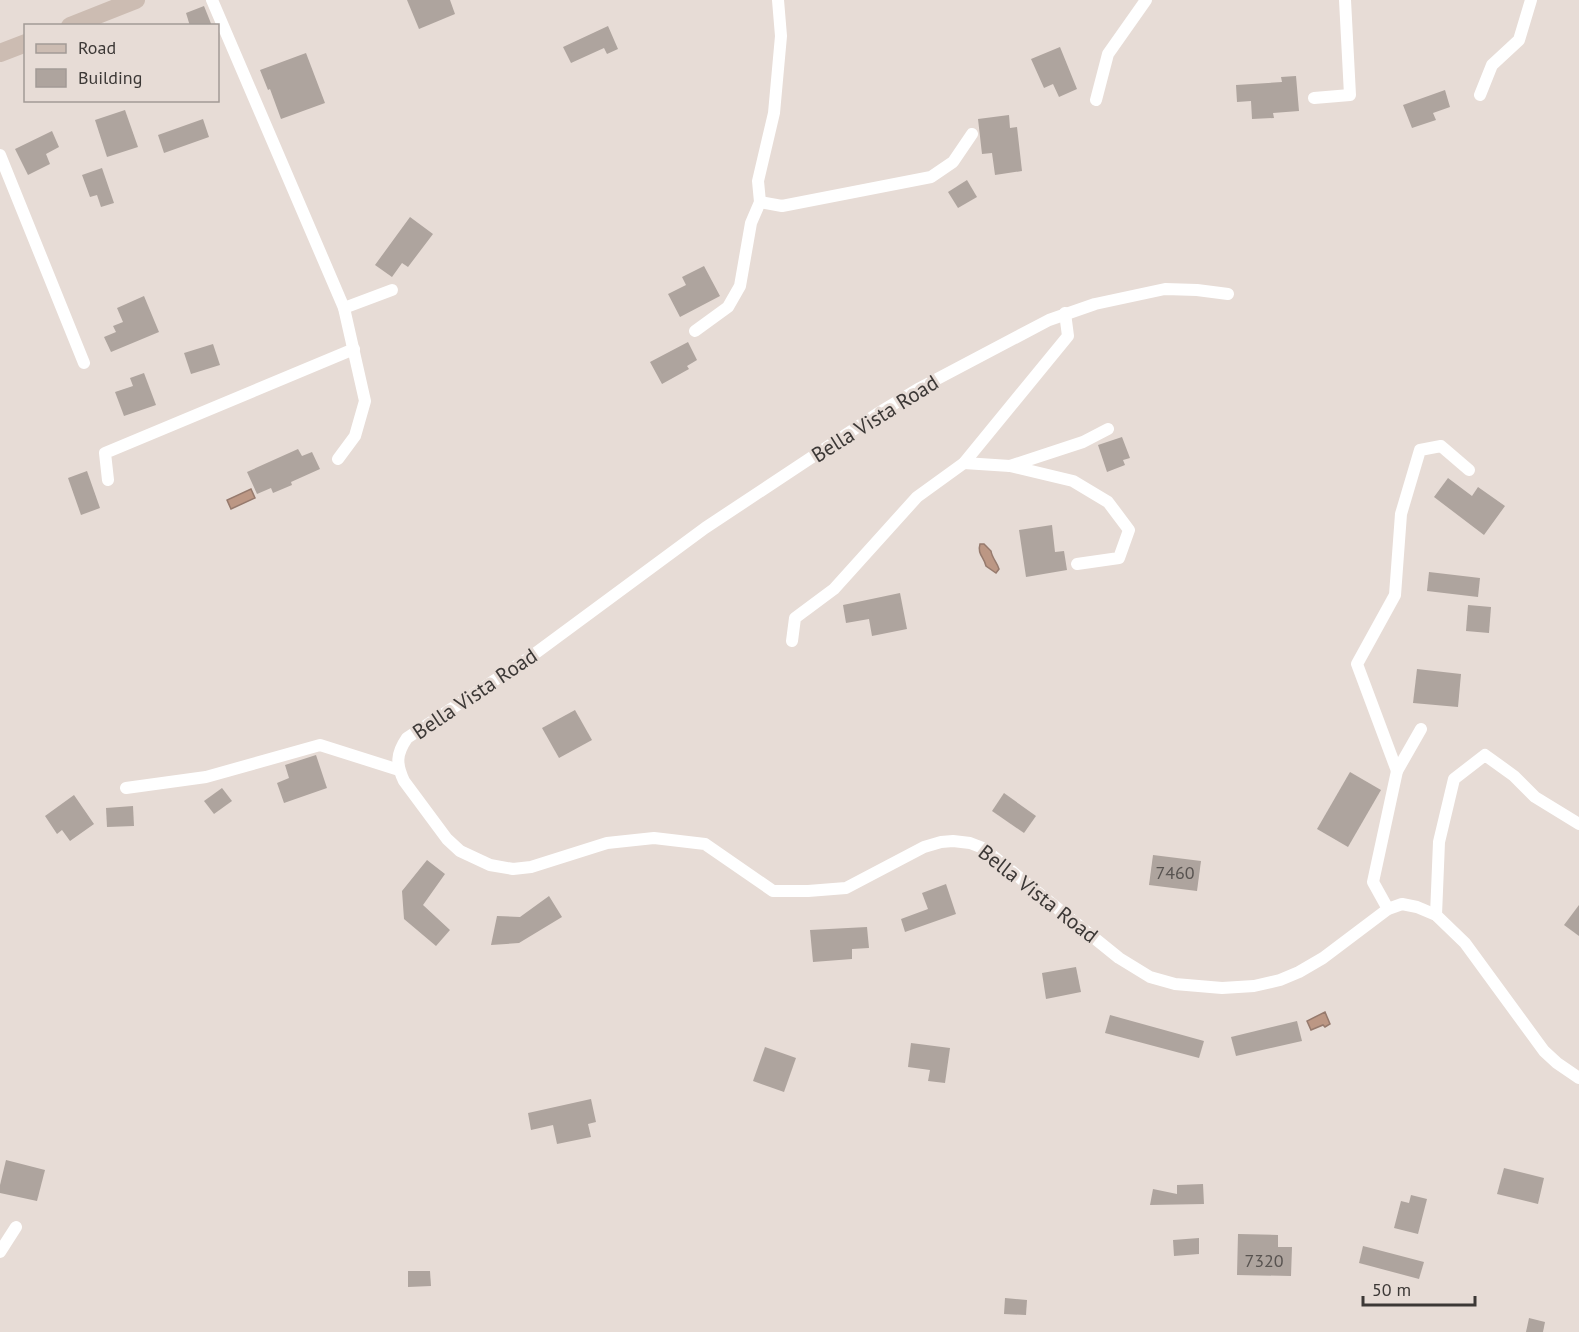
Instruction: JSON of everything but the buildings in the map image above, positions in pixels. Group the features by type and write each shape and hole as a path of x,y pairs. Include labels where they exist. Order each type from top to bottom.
{"street":[{"path":"75,24 136,0"},
{"path":"212,0 344,308 365,401 355,436 338,459"},
{"path":"695,331 728,307 740,286 751,224 760,202 758,181 774,113 781,36 778,0"},
{"path":"1096,100 1108,54 1146,0"},
{"path":"1314,98 1350,95 1345,0"},
{"path":"1480,95 1492,65 1519,40 1531,0"},
{"path":"0,53 24,44"},
{"path":"760,202 782,206 931,177 953,162 972,134"},
{"path":"0,155 84,363"},
{"name":"Bella Vista Road","path":"1227,294 1165,289 1065,313 920,388 705,528 534,656 407,738 398,759 399,770 404,781 447,839 460,851 490,865 513,869 531,867 607,843 654,838 705,844 773,891 808,891 846,888 924,847 941,842 970,843 983,848 1119,958 1150,977 1175,984 1222,988 1254,986 1280,980 1323,958 1388,909"},
{"path":"344,308 392,290"},
{"path":"792,641 795,618 834,589 917,497 964,463 1068,336 1065,313"},
{"path":"108,480 105,453 354,350"},
{"path":"1010,466 1083,442 1108,429"},
{"path":"1397,771 1357,664 1395,595 1401,514 1420,450 1441,446 1469,470"},
{"path":"964,463 1010,466 1073,481 1108,502 1130,530 1119,558 1077,564"},
{"path":"1421,729 1397,771 1373,882 1388,909 1402,904 1436,915 1466,943 1545,1051 1557,1063 1579,1078"},
{"path":"126,788 206,777 320,746 399,770"},
{"path":"1436,915 1439,842 1454,779 1485,755 1514,776 1535,797 1579,824"},
{"path":"0,1252 16,1227"}],"shaded area":[{"path":"251,489 255,498 231,509 227,500"},
{"path":"980,544 984,544 991,551 999,569 996,573 986,566 980,553"},
{"path":"1325,1012 1330,1024 1311,1030 1307,1021"}]}
